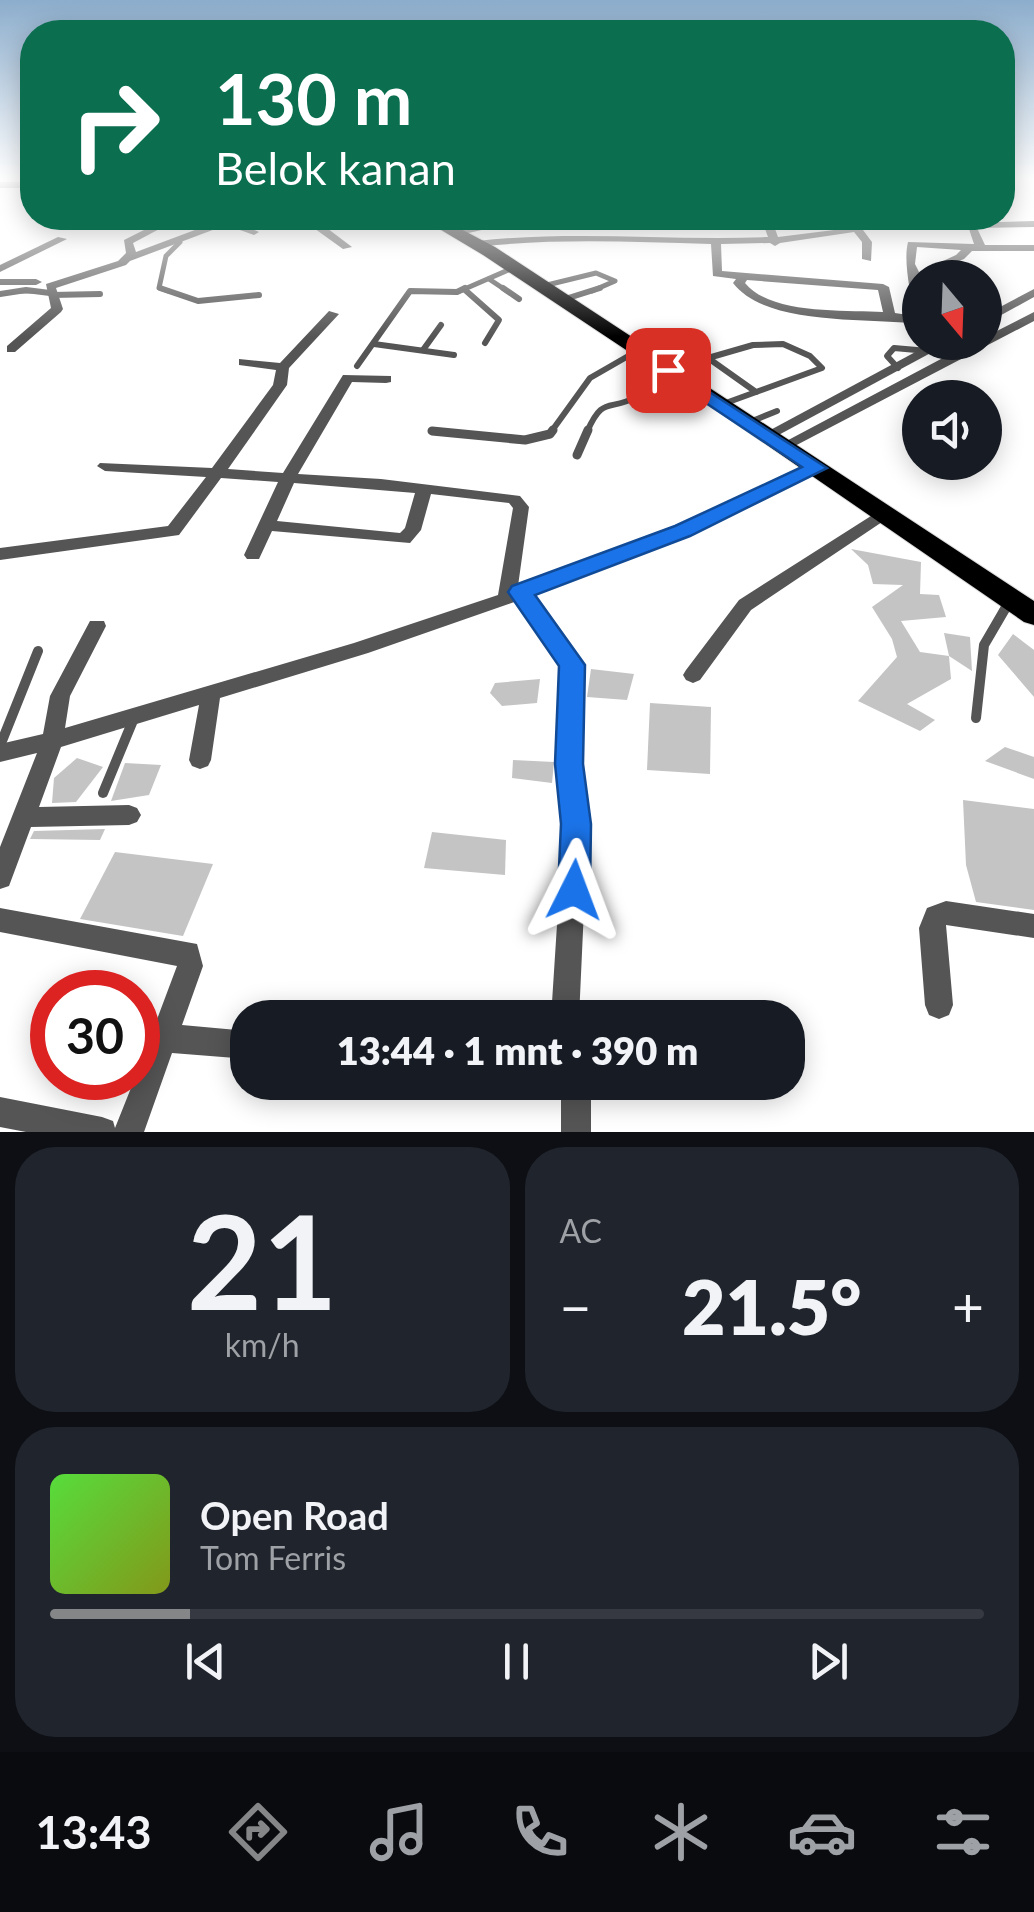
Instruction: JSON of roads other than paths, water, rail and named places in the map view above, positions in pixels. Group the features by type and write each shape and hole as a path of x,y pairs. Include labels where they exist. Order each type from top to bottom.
{"highway":[{"path":"455,232 540,286 563,290 637,350 1034,615"}],"street":[{"path":"130,258 128,242 148,232"},
{"path":"10,350 57,309 51,293 58,280 202,232"},
{"path":"323,232 348,247"},
{"path":"769,232 772,280"},
{"path":"467,238 581,235 771,243 846,232"},
{"path":"859,232 867,242 867,259"},
{"path":"972,232 976,246"},
{"path":"0,269 62,240"},
{"path":"716,241 716,273 884,287 890,316"},
{"path":"910,260 912,244 1034,248"},
{"path":"955,260 976,246"},
{"path":"742,278 740,289 750,297 797,309 902,316"},
{"path":"793,280 797,309"},
{"path":"0,288 36,282"},
{"path":"1002,310 1034,292"},
{"path":"0,554 173,531 220,472 280,384 283,367 333,314"},
{"path":"767,434 935,370 1034,316"},
{"path":"767,434 914,360 935,370"},
{"path":"244,362 283,367"},
{"path":"253,555 288,478 348,378 386,379"},
{"path":"105,466 220,472 501,497 519,502 514,594 572,665 574,679 569,764 578,870 571,910 565,1000"},
{"path":"0,749 52,742 313,664 683,531 817,468"},
{"path":"266,524 404,539 413,530 424,490"},
{"path":"693,674 745,605 882,514"},
{"path":"0,878 52,742 60,696 97,626"},
{"path":"200,760 211,693"},
{"path":"24,817 130,815"},
{"path":"939,1004 932,928 936,917 946,914 1034,926"},
{"path":"0,920 188,953 190,966 129,1132"},
{"path":"165,1038 230,1043"},
{"path":"576,1100 576,1132"},
{"path":"0,1112 102,1132"}],"lane":[{"path":"467,238 481,232"},
{"path":"180,242 166,256 156,285 193,300 259,295"},
{"path":"357,366 410,291 464,289 513,268"},
{"path":"596,273 615,280 615,284 585,293 563,290 596,273"},
{"path":"489,279 519,299"},
{"path":"0,288 100,294"},
{"path":"464,289 499,320 486,343"},
{"path":"563,290 585,293"},
{"path":"224,298 224,308"},
{"path":"422,350 441,326"},
{"path":"722,404 756,392 822,368 809,356 773,340 760,340 708,358 756,392"},
{"path":"374,344 454,355"},
{"path":"898,368 887,356 894,348 902,347"},
{"path":"432,430 538,438 550,434 590,378 637,350"},
{"path":"578,454 595,413 605,404 634,398 668,370"},
{"path":"767,434 777,411"},
{"path":"976,718 984,645 1010,600"},
{"path":"0,749 38,652"},
{"path":"103,792 134,715"}]}
